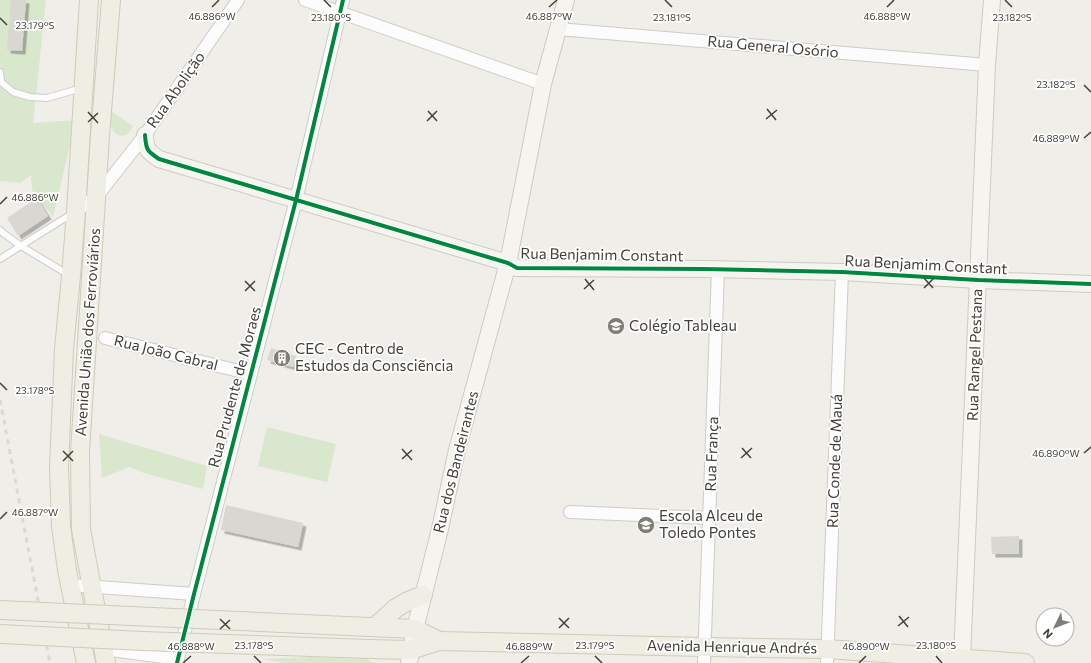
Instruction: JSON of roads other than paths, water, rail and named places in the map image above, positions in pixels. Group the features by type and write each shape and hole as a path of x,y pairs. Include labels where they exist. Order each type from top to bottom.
{"main road":[{"name":"Avenida União dos Ferroviários","path":"86,663 67,570 61,526 59,467 64,349 76,211 89,0"},
{"name":"Avenida União dos Ferroviários","path":"104,656 81,529 80,452 111,0"},
{"name":"Rua dos Bandeirantes","path":"410,657 415,629 440,528 457,450 508,263 543,84 566,0"},
{"name":"Rua Rangel Pestana","path":"962,661 987,65 992,0"},
{"name":"Rua Benjamim Constant","path":"145,135 149,153 159,159 508,263 517,268 718,269 842,272 978,280 1091,284"},
{"path":"372,627 396,608 423,595"},
{"path":"0,610 415,629"},
{"name":"Avenida Henrique Andrés","path":"415,629 439,641 704,655 827,656 1025,663"},
{"name":"Avenida Henrique Andrés","path":"0,634 143,641 375,649 410,657 439,641"},
{"path":"375,649 391,656 396,663"}],"street":[{"name":"Rua Abolição","path":"76,211 97,196 145,135 238,0"},
{"path":"305,0 543,84"},
{"name":"Rua Prudente de Moraes","path":"177,661 296,200 343,0"},
{"name":"Rua General Osório","path":"558,29 987,65"},
{"name":"Rua França","path":"704,655 718,269"},
{"name":"Rua Conde de Mauá","path":"827,656 842,272"},
{"name":"Rua João Cabral","path":"105,338 251,374"},
{"path":"570,512 709,518"},
{"path":"70,585 194,594"},
{"path":"104,656 177,661"}],"lane":[{"path":"0,72 2,82 13,92 30,98 47,98 83,88"},
{"path":"0,259 76,211"},
{"path":"0,230 21,246 71,276"}],"railway":[{"path":"0,400 50,663"}],"place":[{"name":"Colégio Tableau","path":"616,326"},
{"name":"CEC - Centro de Estudos da Consciẽncia","path":"282,358"},
{"name":"Escola Alceu de Toledo Pontes","path":"646,525"}]}
